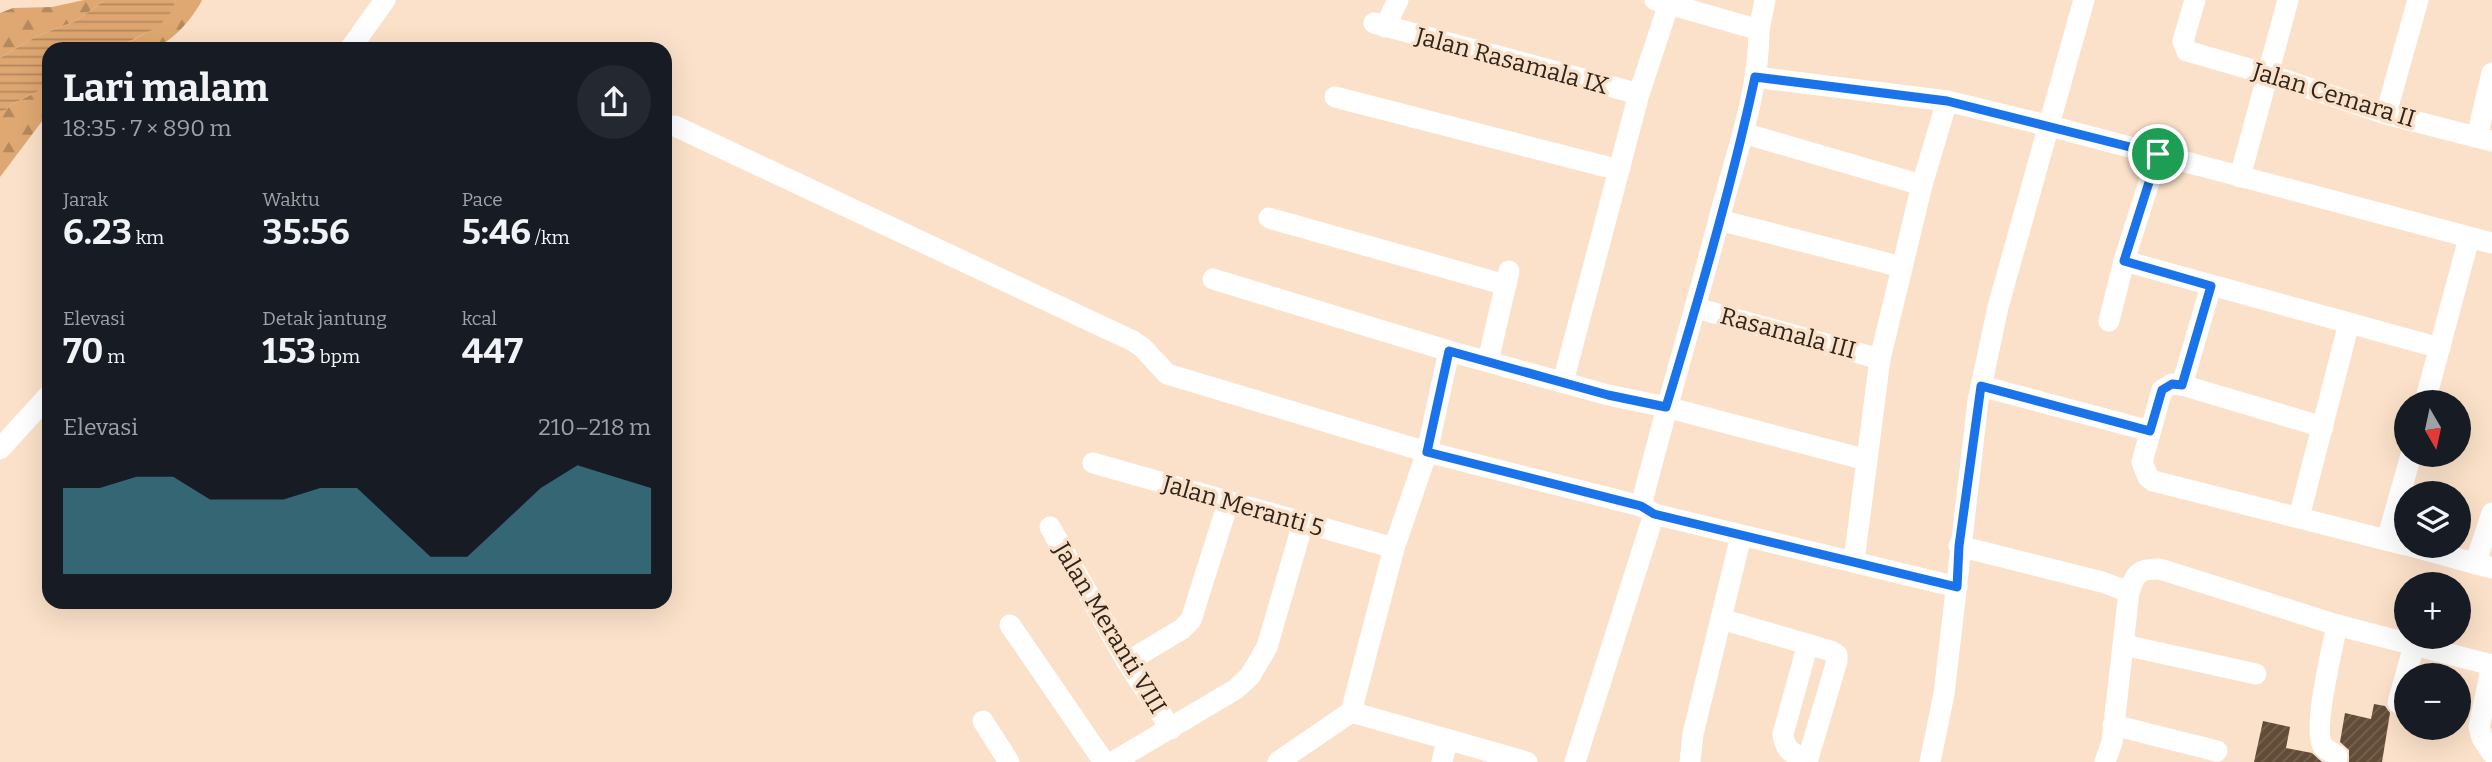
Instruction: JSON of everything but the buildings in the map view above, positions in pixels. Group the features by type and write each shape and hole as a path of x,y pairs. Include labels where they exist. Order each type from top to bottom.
{"street":[{"path":"355,42 385,0"},
{"name":"Jalan Rasamala IX","path":"1398,0 1379,25 1639,94"},
{"path":"1575,762 1648,510 1666,407 1743,133 1755,77 1765,0"},
{"path":"1930,762 1944,694 1957,587 1959,546 1981,386 1998,307 2084,0"},
{"name":"Jalan Cemara II","path":"2195,0 2183,41 2187,51 2267,74 2386,114 2484,139"},
{"path":"2240,177 2288,0"},
{"path":"2386,114 2418,0"},
{"path":"1563,382 1665,2 1759,30"},
{"path":"2484,139 2492,73"},
{"path":"1755,77 1947,101 2492,243"},
{"path":"1335,97 1619,170"},
{"path":"1854,562 1880,359 1922,185 1947,101"},
{"path":"675,126 1133,341 1167,374 1427,452 1741,536 1957,587"},
{"path":"1743,133 1922,185"},
{"path":"2109,321 2124,261 2158,154"},
{"path":"1269,218 1507,278 1488,361"},
{"path":"1719,220 1902,267"},
{"path":"2428,390 2469,238"},
{"path":"2124,261 2440,348"},
{"path":"1213,279 1449,351 1867,460"},
{"path":"2182,385 2211,286"},
{"name":"Rasamala III","path":"1696,308 1880,359"},
{"path":"2299,517 2349,323"},
{"path":"1278,762 1351,712 1394,548 1427,452 1449,351"},
{"path":"2323,427 2172,384 2162,390 2142,462 2148,477 2153,481 2394,541"},
{"path":"1981,386 2150,431"},
{"path":"0,449 42,403"},
{"name":"Jalan Meranti 5","path":"1093,463 1394,548"},
{"path":"1127,662 1182,629 1191,620 1228,503"},
{"path":"2454,558 2483,566 2492,513"},
{"path":"1113,762 1236,689 1250,676 1267,647 1303,523"},
{"name":"Jalan Meranti VIII","path":"1050,527 1127,662 1171,729"},
{"path":"1690,762 1693,734 1741,536"},
{"path":"1959,546 2102,582 2129,592"},
{"path":"2105,762 2112,743 2129,592 2134,575 2144,568 2160,569 2337,625 2394,640"},
{"path":"1721,619 1808,644 1831,651 1836,655 1837,662 1807,761 1791,754 1784,745 1783,734 1808,644"},
{"path":"1010,625 1104,762"},
{"path":"2336,762 2337,756 2323,746 2319,735 2325,685 2337,625"},
{"path":"2124,645 2256,674"},
{"path":"2430,649 2492,665 2479,727 2482,738 2492,753"},
{"path":"1351,712 1445,752 1527,762"},
{"path":"983,721 1009,762"},
{"path":"2113,725 2217,751"}],"green space":[{"path":"84,0 105,0 76,21 37,36 0,58 0,13 13,8 52,7"},
{"path":"176,0 202,0 187,22 165,42 128,42 158,24"},
{"path":"42,89 42,121 0,177 0,115 12,104"}],"shaded area":[{"path":"105,0 176,0 171,12 159,26 128,42 42,42 42,89 12,104 0,115 0,58 37,36 76,21"}],"route":[{"path":"1755,77 1947,101 2158,154 2124,261 2211,286 2182,385 2172,384 2162,390 2150,431 1981,386 1959,546 1957,587 1654,514 1641,506 1427,452 1449,351 1608,395 1666,407 1696,308 1743,133 1755,77"}]}
